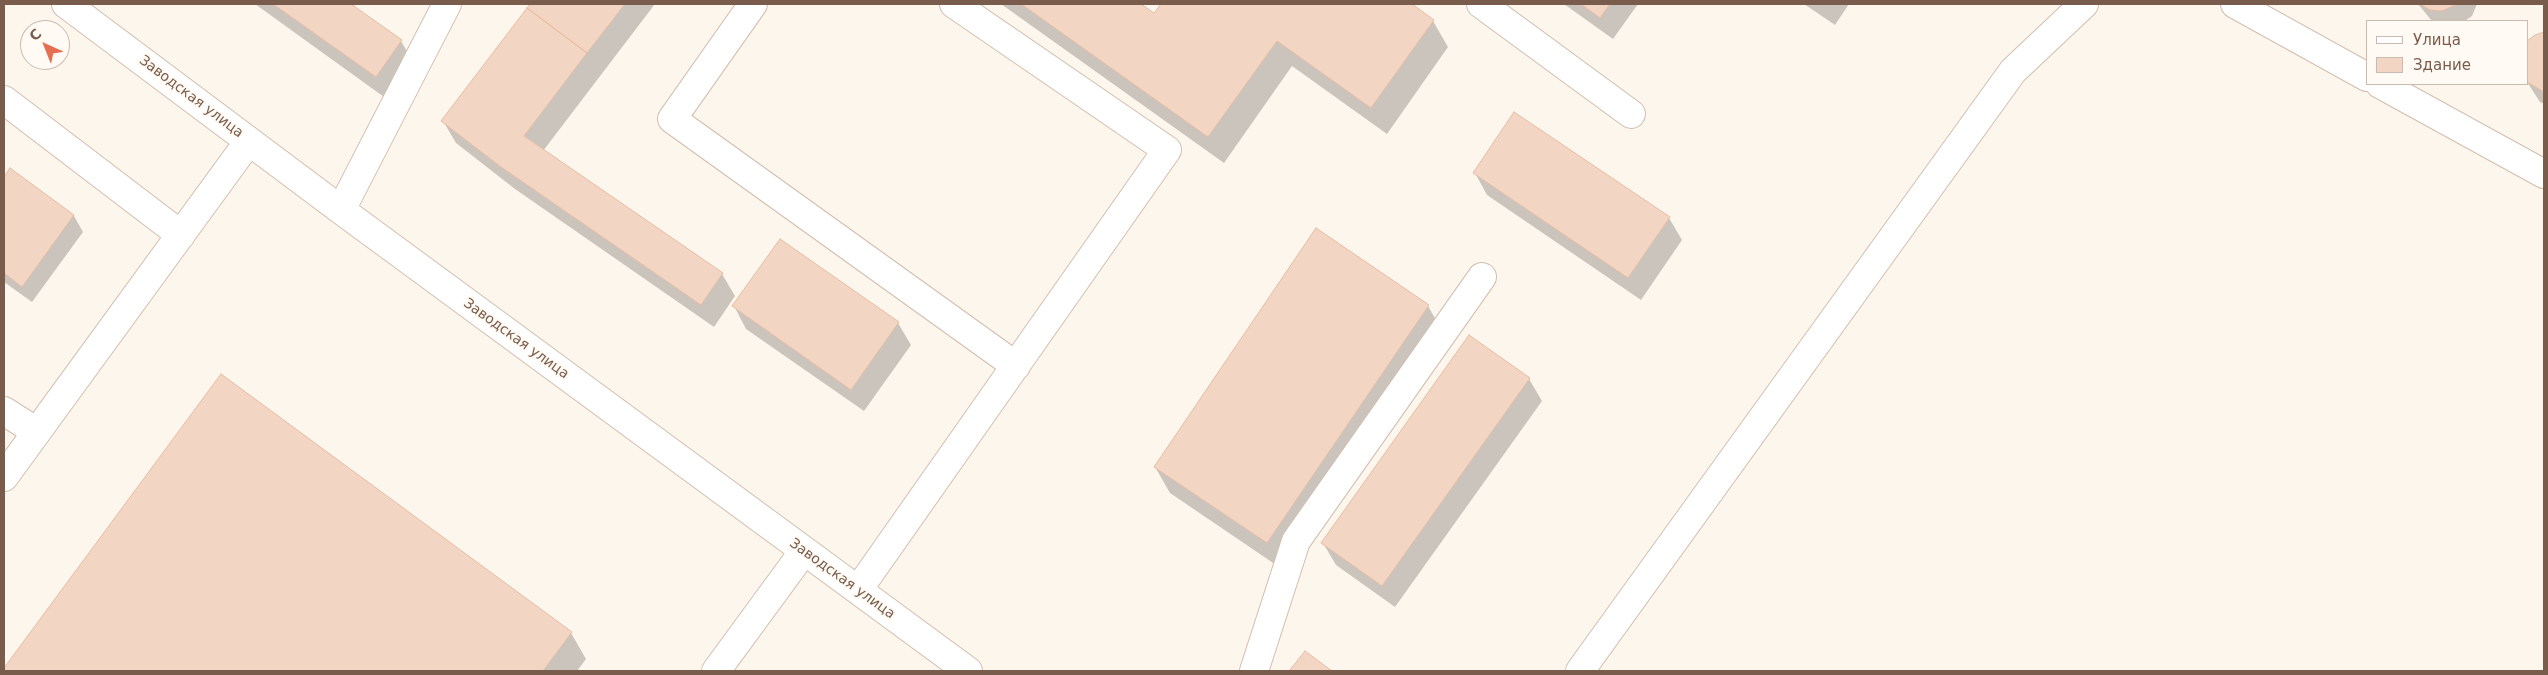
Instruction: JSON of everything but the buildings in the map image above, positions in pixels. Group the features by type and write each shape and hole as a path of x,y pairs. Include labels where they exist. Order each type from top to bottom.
{"street":[{"path":"341,210 447,4"},
{"path":"753,4 672,119 1016,366"},
{"path":"858,590 1167,150 954,4"},
{"path":"1482,4 1631,114"},
{"path":"1580,671 2013,71 2084,4"},
{"path":"2235,4 2366,75"},
{"name":"Заводская улица","path":"79,7 249,141 341,210 968,671"},
{"path":"2382,85 2544,174"},
{"path":"4,100 181,234"},
{"path":"4,477 249,141"},
{"path":"1254,671 1296,541 1482,277"},
{"path":"4,410 37,432"},
{"path":"716,671 804,551"}]}
